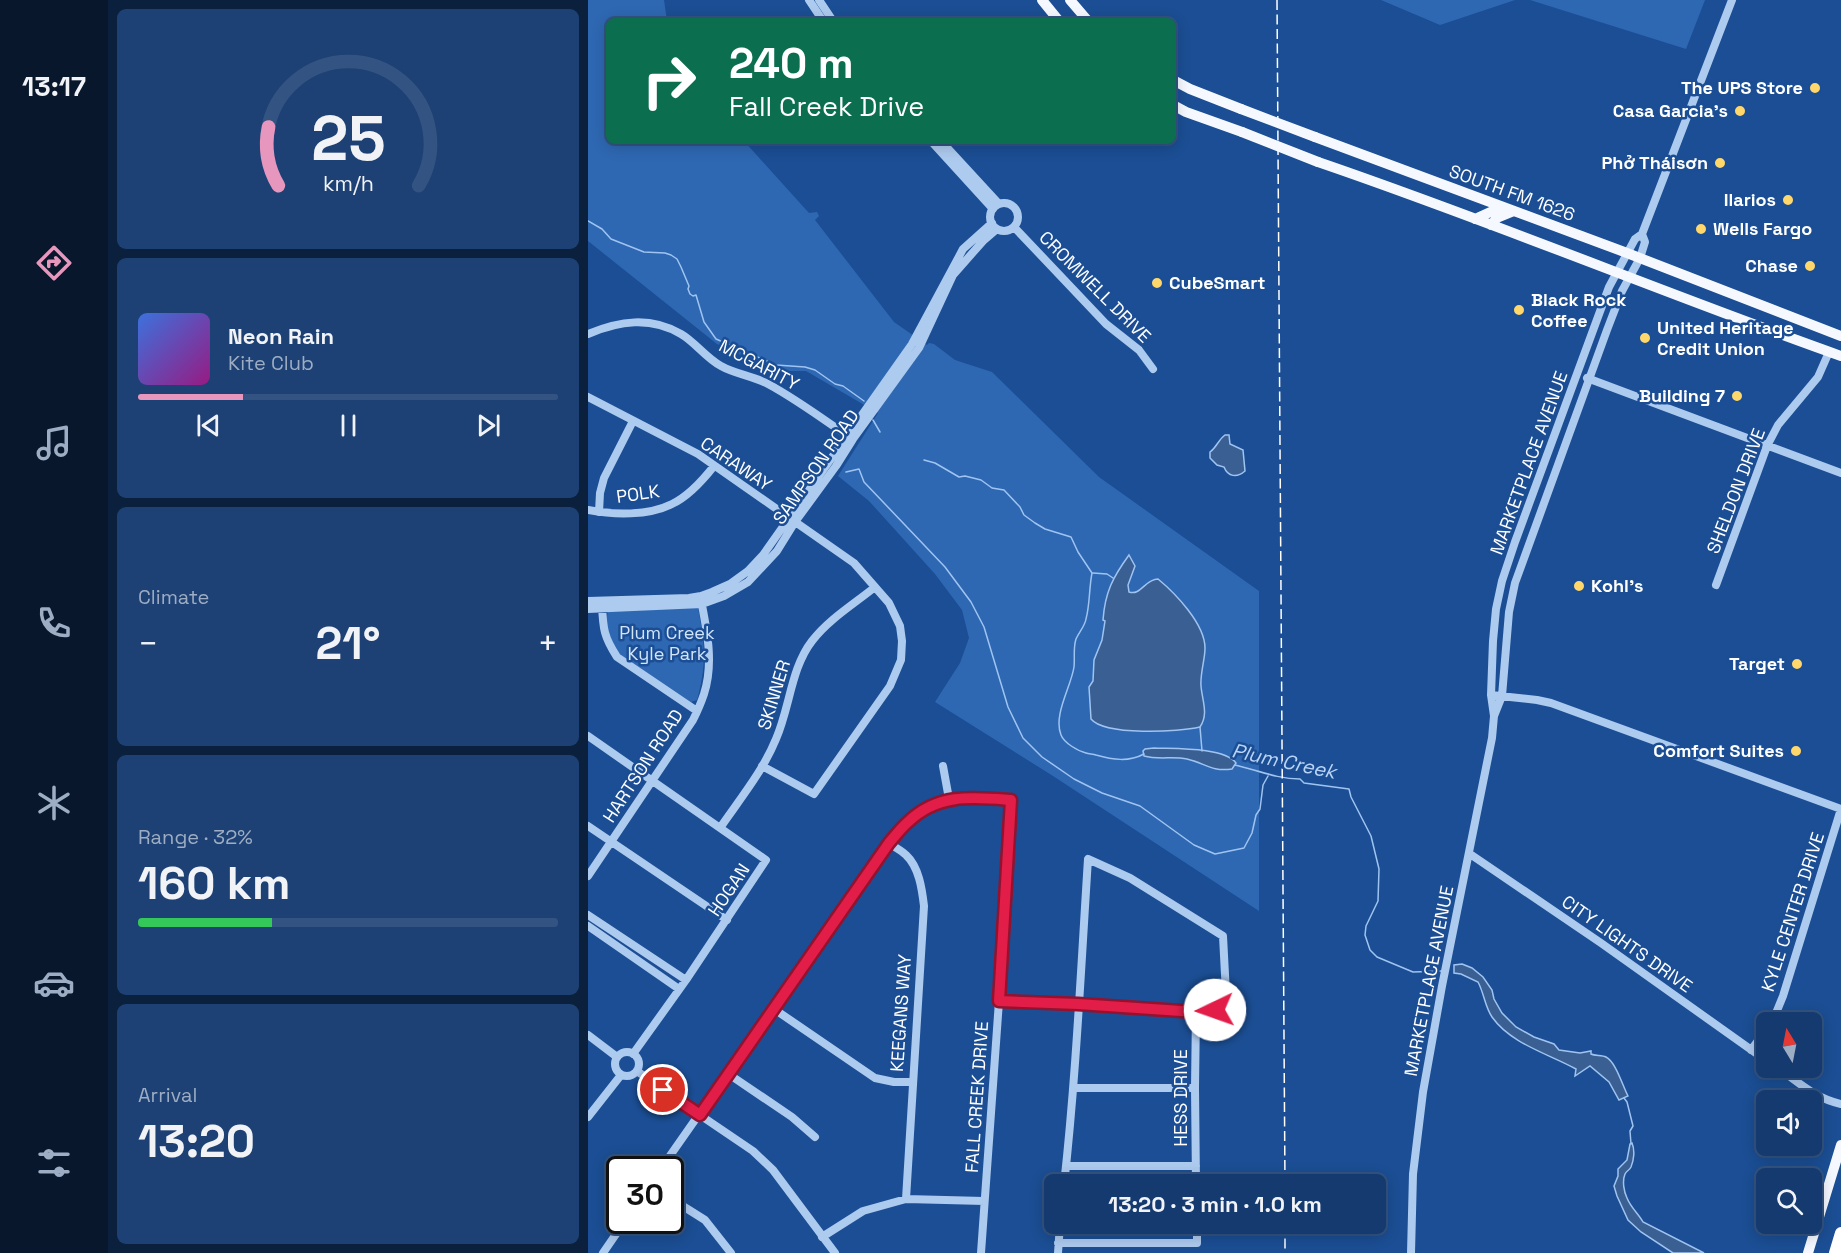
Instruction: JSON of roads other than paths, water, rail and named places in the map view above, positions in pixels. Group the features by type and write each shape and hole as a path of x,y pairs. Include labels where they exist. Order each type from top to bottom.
{"highway":[{"path":"1835,1253 1841,1233"}],"main road":[{"path":"1042,0 1057,18"},
{"path":"1070,0 1085,18"},
{"name":"SOUTH FM 1626","path":"1176,82 1241,109 1627,253 1840,337"},
{"name":"SOUTH FM 1626","path":"1176,107 1318,162 1841,356"},
{"path":"1475,219 1500,206"},
{"path":"1491,225 1497,218 1514,211"},
{"path":"1802,342 1840,337"},
{"path":"1829,351 1840,337"},
{"path":"1808,1253 1841,1145"}],"street":[{"path":"809,0 821,18"},
{"path":"819,0 831,18"},
{"name":"MARKETPLACE AVENUE","path":"1412,1253 1413,1174 1423,1092 1492,738 1494,716 1491,695 1496,609 1502,581 1609,287 1635,238 1642,234 1732,0"},
{"path":"934,144 996,207 1011,206 1017,212 1018,220 1014,227 1006,231 994,226 990,216 996,207"},
{"path":"944,144 996,207"},
{"name":"SAMPSON ROAD","path":"588,609 602,604 689,598 701,600 748,571 792,520 850,437 912,344 963,249 994,226"},
{"name":"CROMWELL DRIVE","path":"1014,227 1106,324 1139,350 1153,369"},
{"name":"MARKETPLACE AVENUE","path":"1494,716 1502,696 1509,612 1515,583 1611,318 1640,258 1645,242 1642,234"},
{"name":"MCGARITY","path":"588,334 604,327 623,323 642,321 661,326 681,334 720,365 767,383 850,437"},
{"name":"SHELDON DRIVE","path":"1716,585 1767,446 1778,425 1818,377 1829,351"},
{"path":"1578,375 1841,473"},
{"name":"CARAWAY","path":"588,397 698,454 854,563 889,603 900,626 901,660 890,686 814,794 762,766"},
{"path":"599,512 604,478 633,421"},
{"name":"POLK","path":"588,510 643,512 672,504 691,491 714,466"},
{"name":"SKINNER","path":"720,828 762,766 781,728 801,657 813,640 831,622 875,587"},
{"name":"HARTSON ROAD","path":"588,876 693,720 705,692 709,665 709,640 701,600"},
{"name":"SAMPSON ROAD","path":"588,601 602,604"},
{"path":"602,604 604,632 617,657 697,711"},
{"path":"1491,695 1551,703 1841,809"},
{"name":"HOGAN","path":"588,736 766,860 686,980 633,1054"},
{"path":"670,1156 889,843 909,821 928,808 949,799 943,766"},
{"name":"FALL CREEK DRIVE","path":"949,799 971,797 1011,800 981,1253"},
{"name":"KYLE CENTER DRIVE","path":"1776,1012 1841,809"},
{"path":"588,826 727,920"},
{"name":"KEEGANS WAY","path":"889,843 907,856 916,871 924,906 906,1199"},
{"name":"CITY LIGHTS DRIVE","path":"1470,854 1756,1053"},
{"path":"999,1001 1078,1004 1196,1012 1215,1010 1223,1004 1226,994 1223,936 1130,878 1088,859 1078,1004 1073,1088 1066,1174"},
{"path":"588,915 686,980"},
{"path":"588,926 679,989"},
{"path":"774,1009 875,1078 894,1082 912,1082"},
{"name":"HESS DRIVE","path":"1196,1012 1196,1174"},
{"path":"588,1035 617,1057"},
{"path":"1751,1050 1756,1043"},
{"path":"626,1052 633,1054 639,1064 637,1071 628,1076 621,1075 614,1065 617,1057 626,1052"},
{"path":"637,1071 753,1152 773,1170 835,1253"},
{"path":"728,1073 792,1117 815,1137"},
{"path":"588,1117 621,1075"},
{"path":"1791,1078 1825,1101 1841,1104"},
{"path":"1073,1088 1195,1088"},
{"path":"1066,1166 1196,1166"},
{"path":"822,1237 863,1211 906,1199 984,1201"},
{"path":"684,1207 705,1220 731,1253"},
{"path":"606,1252 617,1234"},
{"path":"1058,1253 1059,1234"},
{"path":"1058,1243 1197,1243 1197,1234"},
{"path":"1151,1243 1151,1253"}],"waterway":[{"name":"Plum Creek","path":"588,221 602,229 611,239 644,252 665,253 677,259 689,286 690,294 696,295 704,322 716,339 776,365 815,370 864,401"},
{"name":"Plum Creek","path":"873,420 880,432"},
{"name":"Plum Creek","path":"924,460 935,463 959,477 965,476 981,480 992,488 1004,490 1020,507 1024,515 1035,523 1045,529 1071,537 1092,573 1086,619 1076,639 1074,667 1059,719 1061,735 1072,746 1087,753 1121,759 1144,754"},
{"path":"846,472 859,469 864,482 945,567 971,602 984,627 1008,707 1023,738 1042,757 1074,779 1102,793 1140,806 1194,845 1215,854 1244,848 1252,833 1256,815 1260,809 1263,785 1268,776"},
{"path":"1093,573 1107,574 1113,578"},
{"path":"1200,727 1202,751"},
{"name":"Plum Creek","path":"1235,765 1275,776 1300,779 1304,783 1349,789 1371,836 1379,869 1378,901 1366,926 1365,935 1370,950 1377,957 1413,972 1442,971"},
{"name":"Plum Creek","path":"1624,1098 1633,1126 1630,1131 1631,1144"}],"railway":[{"path":"1277,0 1285,1174"},
{"path":"1285,1234 1285,1253"}],"place":[{"name":"The UPS Store","path":"1815,88"},
{"name":"Casa Garcia's","path":"1740,111"},
{"name":"Phở Tháisơn","path":"1720,163"},
{"name":"Ilarios","path":"1788,200"},
{"name":"Wells Fargo","path":"1701,229"},
{"name":"Chase","path":"1810,266"},
{"name":"CubeSmart","path":"1157,283"},
{"name":"Black Rock Coffee","path":"1519,310"},
{"name":"United Heritage Credit Union","path":"1645,338"},
{"name":"Building 7","path":"1737,396"},
{"name":"Kohl's","path":"1579,586"},
{"name":"Target","path":"1797,664"},
{"name":"Comfort Suites","path":"1796,751"}],"park label":[{"name":"Plum Creek Kyle Park","path":"667,643"}]}
